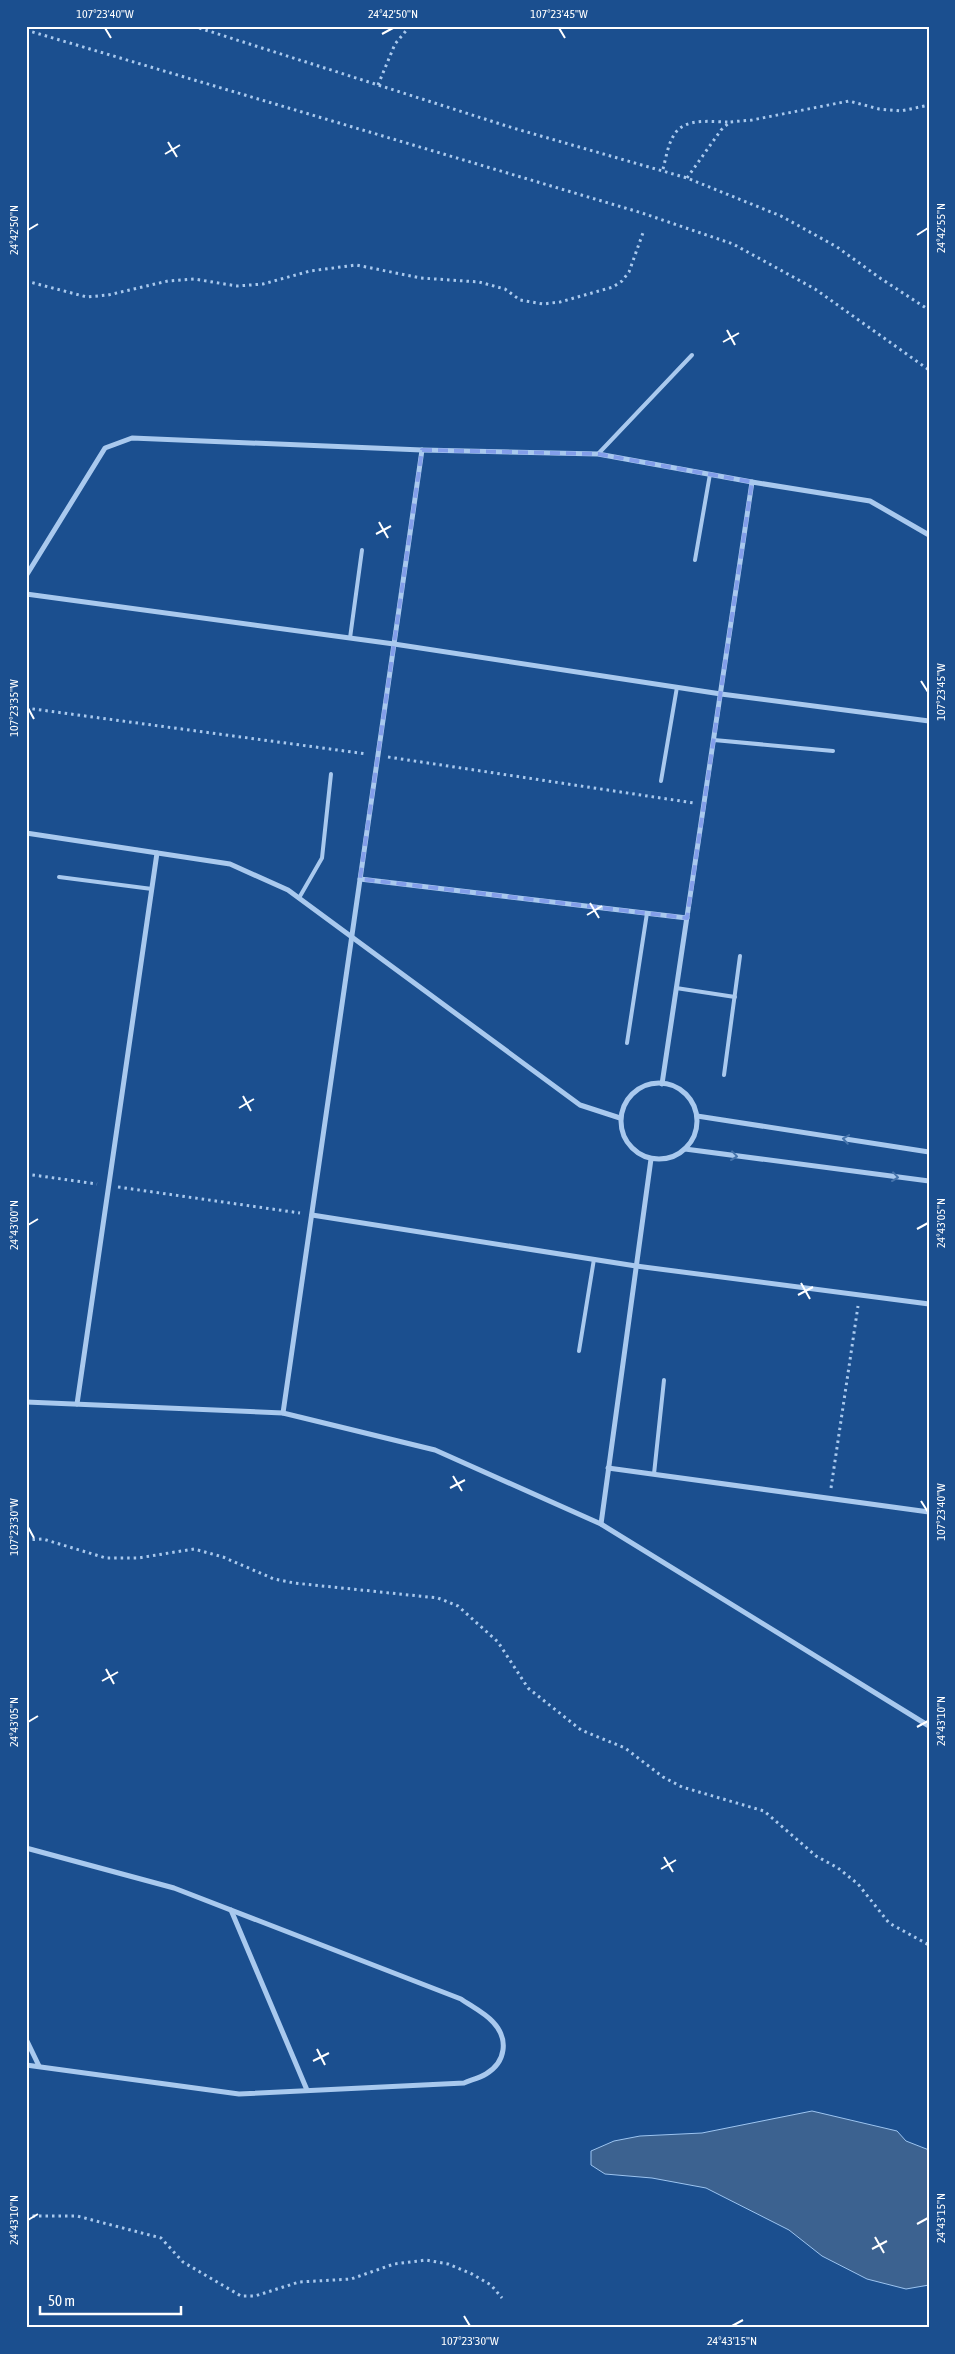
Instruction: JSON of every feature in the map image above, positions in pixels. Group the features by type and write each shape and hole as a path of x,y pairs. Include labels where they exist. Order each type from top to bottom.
{"street":[{"path":"26,576 106,448 132,438 422,450 598,454 752,482 870,500 929,536"},
{"path":"283,1413 422,450"},
{"path":"662,1084 752,482"},
{"path":"26,594 394,644 721,694 929,722"},
{"path":"26,833 230,864 288,890 580,1105 620,1118"},
{"path":"77,1404 157,853"},
{"path":"360,879 687,918"},
{"path":"658,1083 662,1084 676,1087 690,1098 697,1116 695,1134 685,1149 669,1158 651,1159 634,1151 623,1136 620,1118 626,1100 640,1088 658,1083"},
{"path":"697,1116 929,1152"},
{"path":"685,1149 929,1181"},
{"path":"601,1524 651,1159"},
{"path":"312,1215 636,1266 929,1304"},
{"path":"26,1402 283,1413 435,1450 601,1524 929,1726"},
{"path":"608,1468 929,1512"},
{"path":"26,1848 174,1888 461,1998 492,2021 501,2032 504,2042 503,2054 497,2065 485,2075 464,2083 239,2094 26,2065"},
{"path":"231,1910 307,2090"},
{"path":"26,2039 40,2066"}],"lane":[{"path":"598,454 692,355"},
{"path":"695,560 710,474"},
{"path":"350,638 362,550"},
{"path":"661,781 677,687"},
{"path":"714,740 833,751"},
{"path":"299,898 322,858 331,774"},
{"path":"59,877 152,889"},
{"path":"626,1043 647,913"},
{"path":"724,1075 740,956"},
{"path":"676,988 734,997"},
{"path":"579,1351 594,1259"},
{"path":"654,1474 664,1380"}],"path":[{"path":"193,26 513,128 687,178 781,216 837,247 929,310"},
{"path":"378,85 395,44 410,26"},
{"path":"26,30 642,213 733,244 815,289 929,370"},
{"path":"663,169 674,134 683,126 694,122 752,120 849,101 879,109 901,111 929,105"},
{"path":"687,178 721,130 730,122"},
{"path":"26,281 87,297 108,295 168,281 194,279 237,286 263,284 310,271 356,265 422,278 479,282 505,289 520,300 543,304 560,302 613,287 622,281 629,272 644,230"},
{"path":"26,1174 312,1215"},
{"path":"829,1498 860,1295"},
{"path":"26,1540 43,1539 106,1558 138,1558 194,1549 223,1556 274,1578 294,1583 438,1598 458,1606 498,1642 528,1688 581,1730 625,1748 663,1777 682,1787 764,1811 816,1856 838,1868 858,1884 890,1923 929,1945"},
{"path":"26,2216 77,2216 161,2238 183,2262 241,2296 255,2296 299,2282 351,2279 394,2264 426,2260 448,2264 472,2274 491,2285 502,2298"}],"highlighted area":[{"path":"422,450 598,454 752,482 687,918 360,879"}],"water":[{"path":"812,2111 897,2131 906,2141 929,2150 929,2285 906,2289 867,2279 822,2256 789,2230 706,2188 652,2178 605,2174 591,2165 591,2151 614,2141 640,2136 702,2133"}]}
